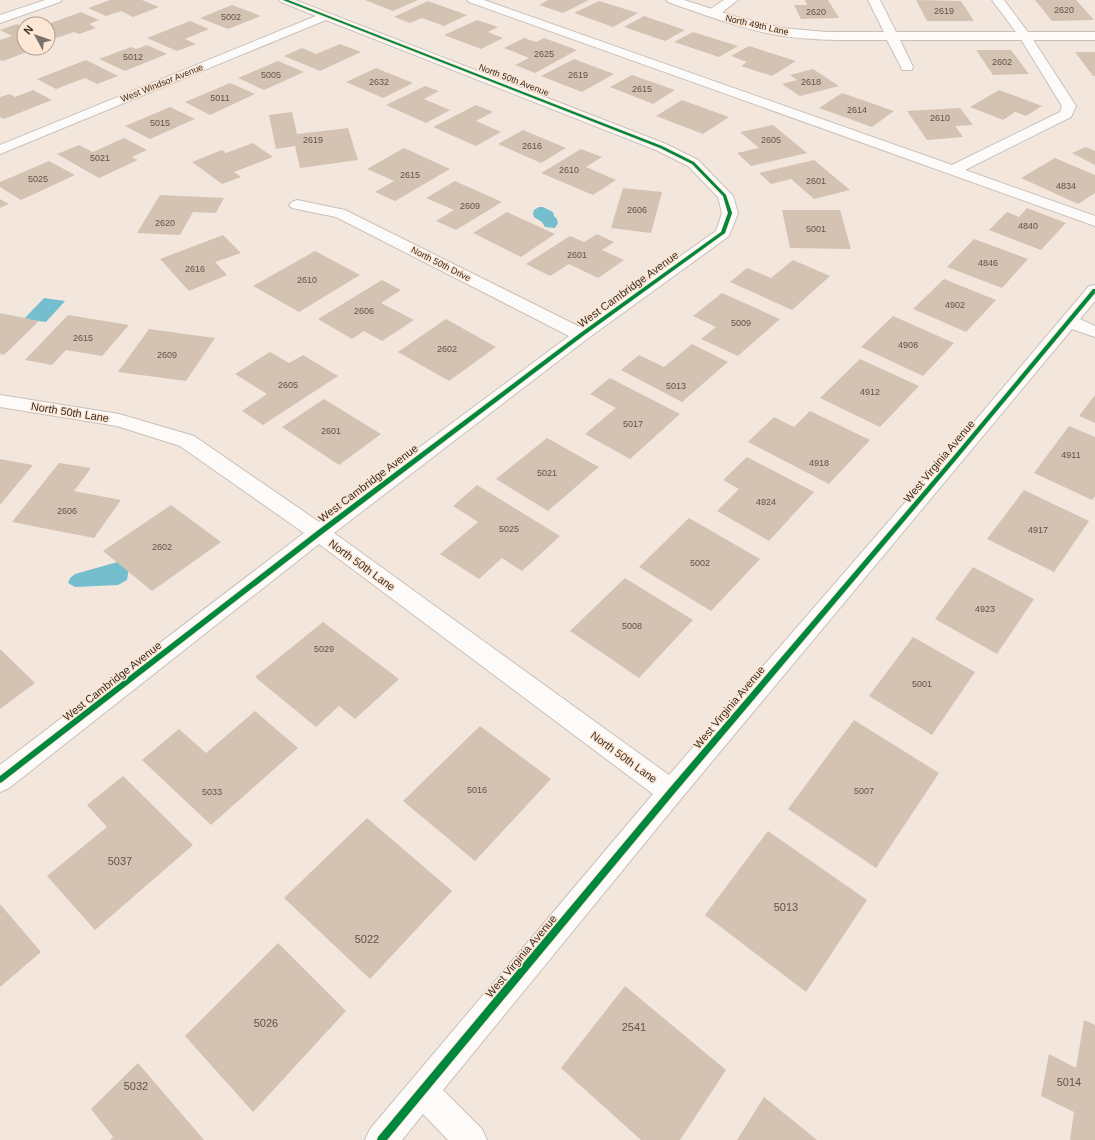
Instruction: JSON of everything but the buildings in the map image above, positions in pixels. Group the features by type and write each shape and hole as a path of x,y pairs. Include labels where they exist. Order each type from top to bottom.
{"street":[{"path":"0,19 56,0"},
{"name":"North 50th Avenue","path":"285,0 661,147 693,163 725,196"},
{"path":"474,0 1095,221"},
{"name":"North 49th Lane","path":"672,0 782,32 826,36 1095,36"},
{"path":"713,13 732,0"},
{"path":"874,0 907,67"},
{"path":"954,170 1066,114 1069,106 1024,35 998,0"},
{"name":"West Windsor Avenue","path":"0,150 324,16"},
{"name":"West Cambridge Avenue","path":"0,780 319,533 581,335 723,233 730,213 725,196"},
{"name":"North 50th Drive","path":"297,206 340,213 581,335"},
{"name":"West Virginia Avenue","path":"381,1140 671,792 1095,290"},
{"path":"1069,321 1095,332"},
{"name":"North 50th Lane","path":"0,401 119,420 187,441 319,533 671,792"},
{"path":"422,1091 471,1140"}],"water":[{"path":"539,207 543,207 553,212 558,223 555,228 545,227 542,222 534,217 534,210"},
{"path":"44,298 65,301 46,322 24,319"},
{"path":"121,561 129,568 127,580 118,585 75,587 68,583 70,578 75,574"}],"cycle path":[{"path":"0,780 319,533 581,335 723,233 730,213 725,196 693,163 661,147 285,0"},
{"path":"381,1140 671,792 954,459 1095,290"}]}
